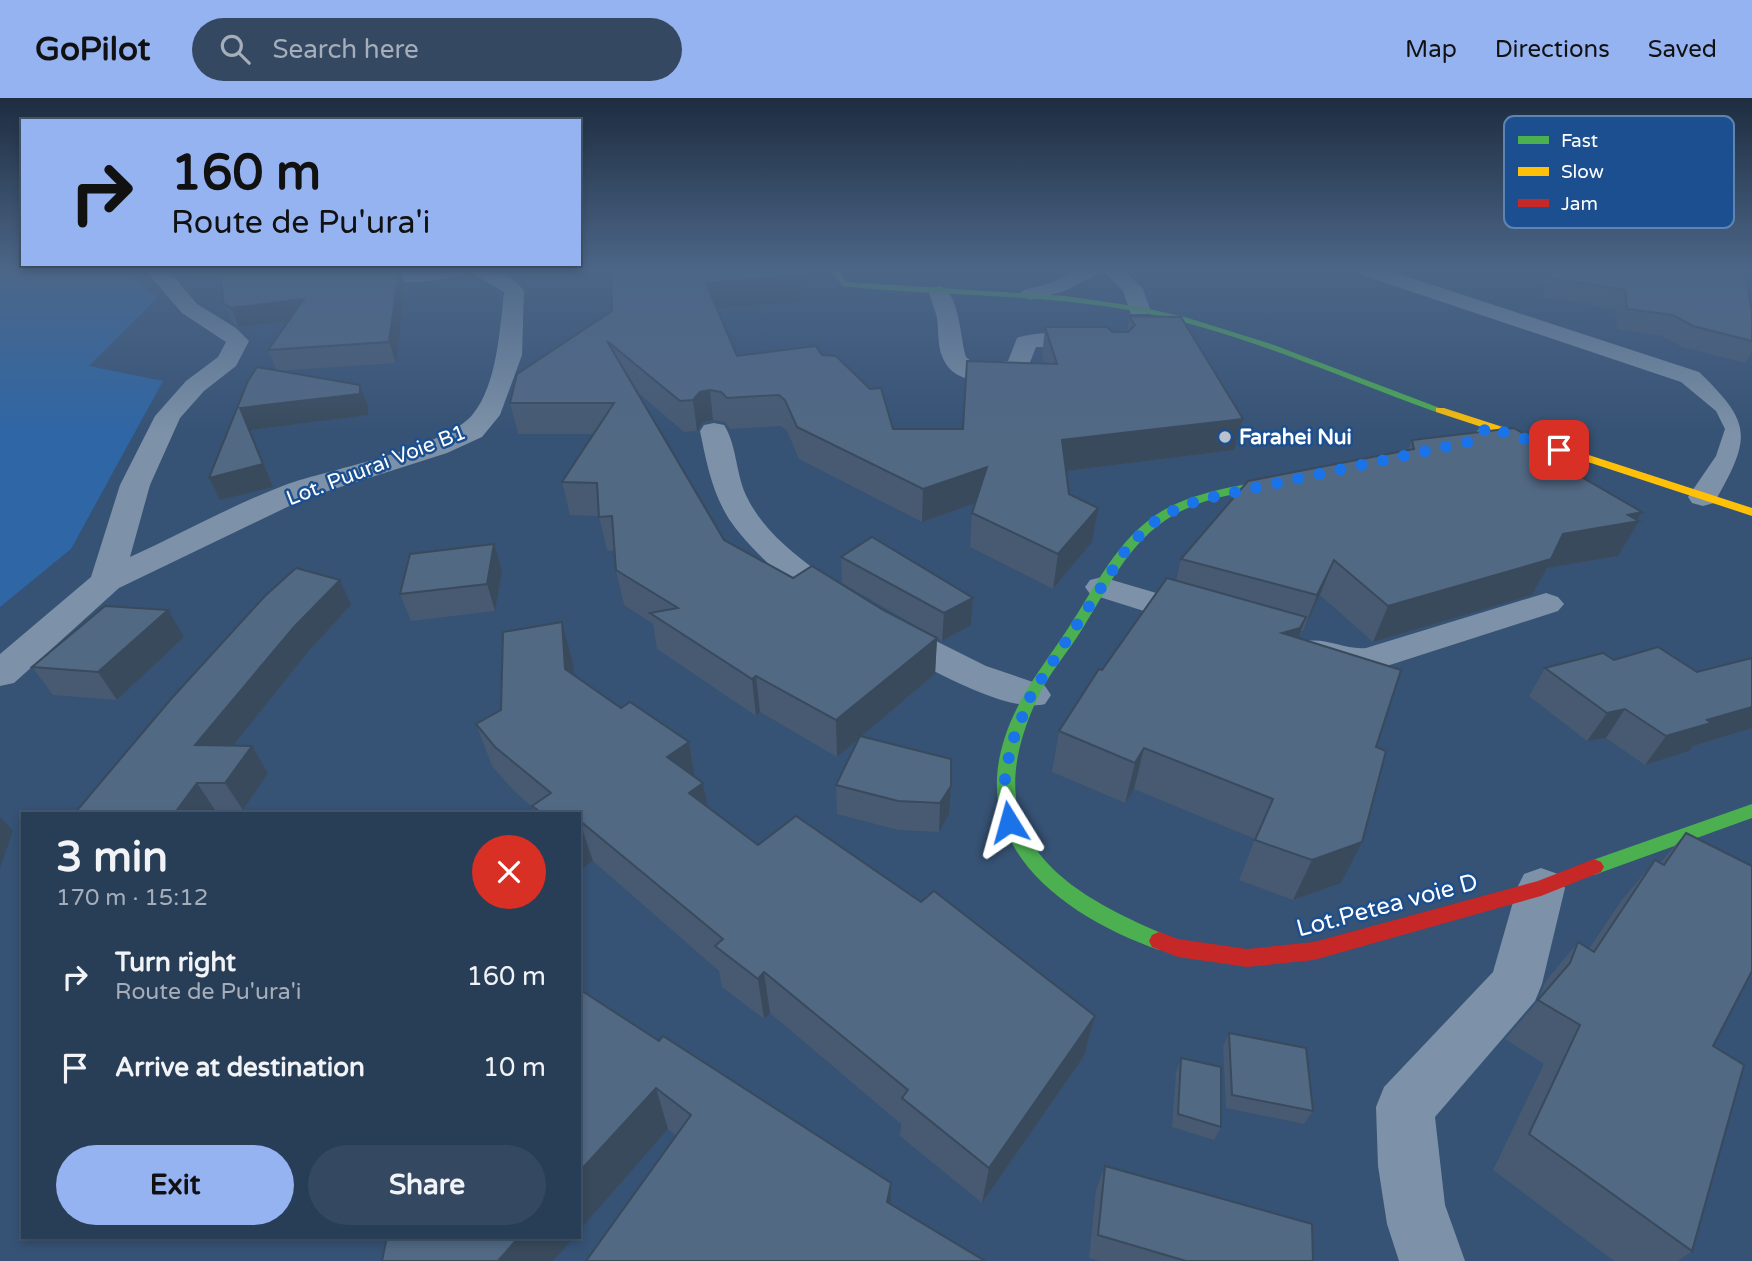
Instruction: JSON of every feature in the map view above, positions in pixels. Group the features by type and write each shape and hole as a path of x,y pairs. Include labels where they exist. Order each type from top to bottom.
{"street":[{"path":"107,581 135,485 169,416 195,386 228,362 238,341 220,325"},
{"name":"Lot. Puurai Voie B1","path":"0,674 107,581 295,492 437,447 471,431 487,415 510,355 512,325"},
{"path":"949,325 954,356 961,368 968,371 1007,371 1019,365 1025,343 1032,340 1108,341 1115,353"},
{"path":"1199,325 1488,427 1752,512"},
{"path":"1544,325 1690,377 1745,409 1751,423 1747,439 1735,460 1703,497"},
{"path":"1412,456 1473,441 1488,427"},
{"path":"714,431 720,469 729,495 744,522 767,547 848,608 883,628 972,675 1031,695"},
{"name":"Lot.Petea voie D","path":"1304,477 1181,506 1154,522 1129,545 1031,695 1011,745 1004,785 1009,822 1029,861 1069,894 1118,926 1178,948 1247,958 1314,951 1541,888 1629,853 1752,811"},
{"path":"1102,587 1233,628"},
{"path":"1287,643 1355,661 1368,660 1546,604"},
{"path":"1432,1261 1423,1243 1410,1179 1405,1107 1516,984 1541,888"}],"shaded area":[{"path":"0,325 130,325 89,366 163,381 71,549 0,607"}],"building":[{"path":"285,325 391,325 389,342 268,350"},
{"path":"590,325 724,325 737,356 816,346 822,355 836,356 870,389 881,388 893,429 963,429 967,361 1057,364 1045,327 1107,327 1112,332 1128,332 1135,325 1186,325 1243,419 1062,440 1069,494 1098,508 1058,554 972,513 987,467 923,489 797,427 785,400 779,395 727,398 721,392 710,390 700,392 693,400 680,401 607,341 724,540 793,578 812,566 883,610 937,638 836,720 756,676 752,679 650,613 678,608 616,570 612,516 599,517 597,483 562,482 614,403 510,403 517,374"},
{"path":"1752,325 1752,341 1693,326"},
{"path":"257,367 360,385 360,394 240,408 263,464 209,478 248,381"},
{"path":"1514,428 1552,451 1545,456 1642,512 1628,515 1639,521 1563,534 1551,559 1388,606 1334,560 1317,595 1181,559 1248,481 1414,449 1412,440"},
{"path":"872,537 973,598 944,613 841,557"},
{"path":"494,544 487,584 400,594 410,554"},
{"path":"296,568 340,580 294,627 195,745 252,746 225,783 197,783 175,812 76,812 171,699 265,596"},
{"path":"1167,578 1306,617 1300,628 1282,633 1401,670 1376,747 1386,751 1362,842 1312,860 1255,840 1273,799 1144,748 1135,763 1059,731 1099,669 1102,670"},
{"path":"105,606 168,610 98,672 32,667"},
{"path":"562,622 565,669 621,708 630,702 689,742 667,757 703,783 689,793 758,845 796,816 921,902 934,891 1095,1016 989,1168 902,1098 908,1090 764,972 758,979 715,946 723,939 581,822 581,812 540,812 532,806 551,793 495,747 476,724 501,710 503,632"},
{"path":"1658,647 1697,672 1752,658 1752,707 1666,736 1625,709 1607,713 1545,668 1603,653 1614,660"},
{"path":"860,736 951,759 951,786 940,803 898,801 836,785"},
{"path":"1686,833 1752,866 1752,971 1713,1046 1744,1065 1692,1251 1529,1134 1580,1025 1538,1000 1570,963 1578,942 1594,952 1655,860 1664,865"},
{"path":"581,990 659,1041 663,1036 891,1183 887,1202 985,1261 586,1261 691,1115 656,1088 581,1170"},
{"path":"1229,1033 1306,1048 1313,1111 1232,1095"},
{"path":"1181,1058 1221,1067 1221,1127 1178,1114"},
{"path":"1105,1166 1312,1224 1313,1261 1186,1261 1098,1235"},
{"path":"387,1239 517,1239 498,1261 382,1261"}],"traffic: fast":[{"path":"1202,325 1271,347 1440,410"},
{"path":"1435,451 1473,441 1487,427"},
{"path":"1159,941 1117,923 1079,902 1048,878 1025,851 1010,819 1006,783 1012,741 1040,679 1108,574 1141,533 1169,513 1201,499 1290,480"},
{"path":"1594,867 1752,811"}],"traffic: slow":[{"path":"1440,410 1752,512"}],"traffic: jam":[{"path":"1159,941 1178,948 1247,958 1314,951 1541,888 1594,867"}],"place":[{"name":"Farahei Nui","path":"1225,437"}],"route":[{"path":"1009,822 1004,785 1011,745 1031,695 1080,624 1129,545 1154,522 1181,506 1208,498 1473,441 1488,427 1559,450"}]}
